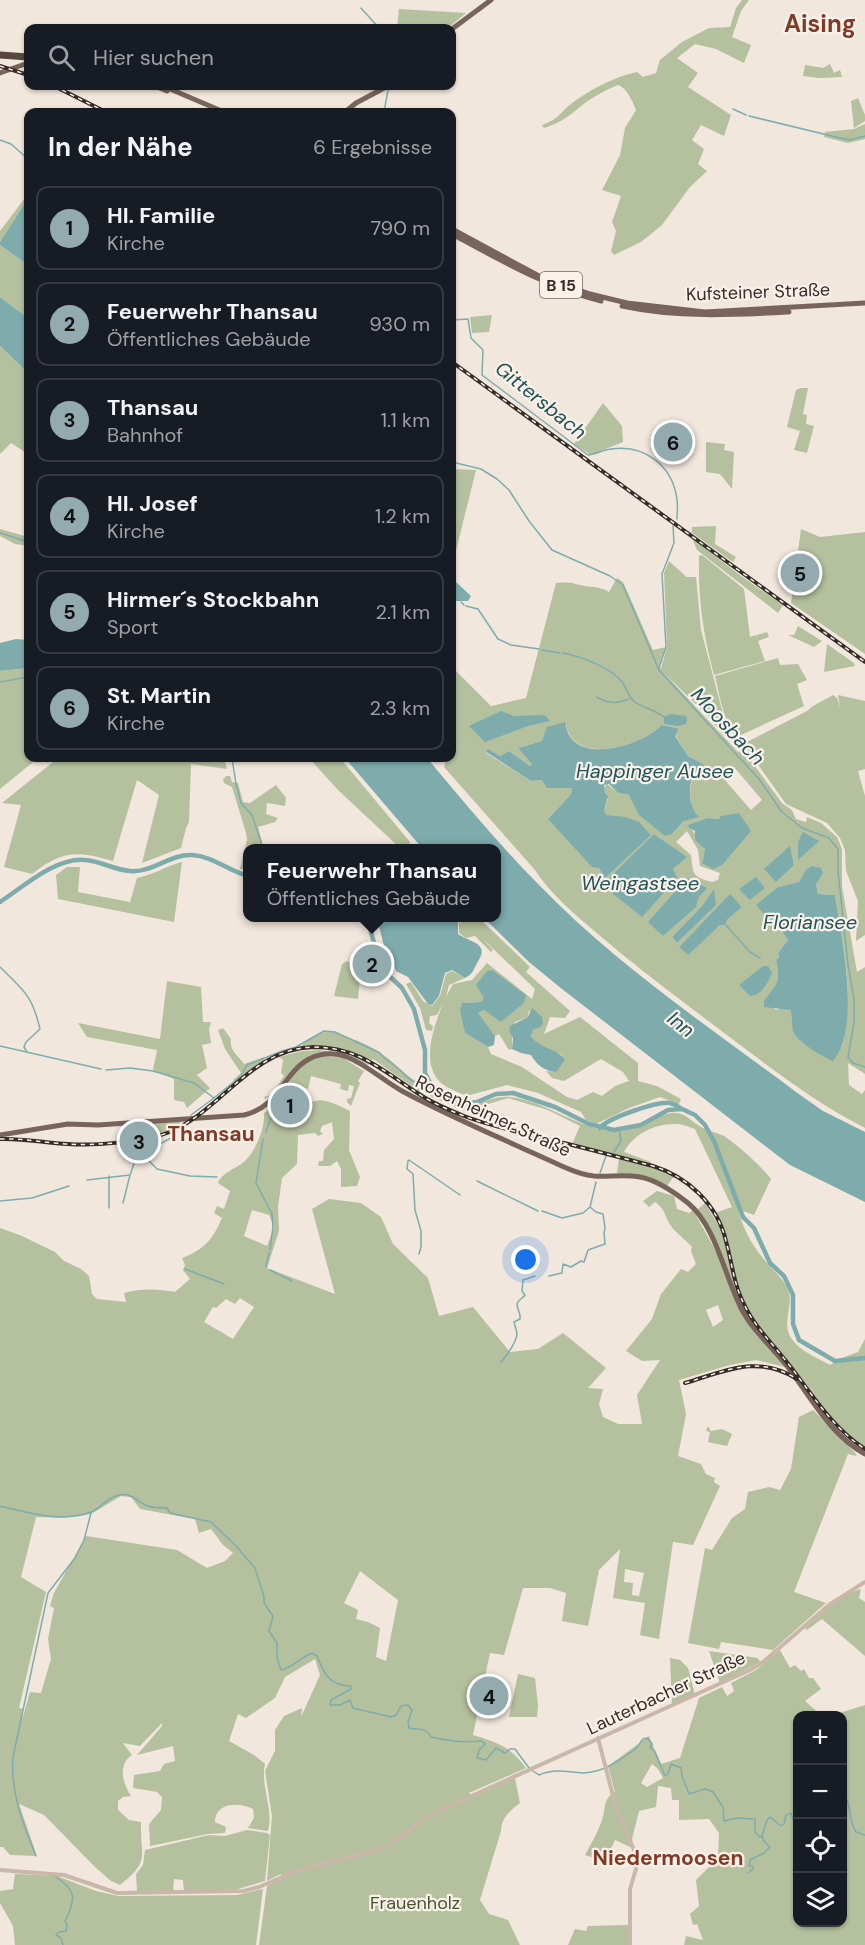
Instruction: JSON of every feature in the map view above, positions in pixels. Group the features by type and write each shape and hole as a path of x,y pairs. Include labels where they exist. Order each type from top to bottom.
{"highway":[{"path":"0,55 24,59"}],"main road":[{"path":"456,26 491,0"},
{"path":"0,71 24,62"},
{"path":"164,90 206,108"},
{"path":"172,90 215,108"},
{"path":"350,108 380,90"},
{"name":"Kufsteiner Straße","path":"456,231 549,280 590,294 627,303 705,312 865,305"},
{"name":"Kufsteiner Straße","path":"456,236 537,279 577,295 630,308 704,316 865,305"},
{"name":"Rosenheimer Straße","path":"0,1135 68,1124 98,1125 255,1113 269,1103 296,1068 309,1059 328,1054 350,1058 403,1091 566,1168 588,1175 649,1179 667,1188 689,1204 699,1215 718,1251 744,1313 788,1366 829,1423 849,1444 865,1454"}],"street":[{"name":"Lauterbacher Straße","path":"0,1870 64,1875 117,1893 244,1891 260,1887 299,1870 366,1853 387,1845 432,1814 756,1667 829,1605 865,1582"},
{"path":"598,1738 622,1824 636,1856 636,1869 630,1889 630,1945"}],"green space":[{"path":"742,0 749,0 741,11 732,37 751,45 744,63 716,49 695,44 677,58 698,73 688,87 731,115 724,136 701,125 692,140 704,149 698,164 707,171 690,187 662,225 641,242 614,255 611,251 616,231 612,222 621,196 602,190 620,155 625,128 636,110 629,96 618,85 594,97 559,122 544,128 542,125 556,118 579,98 612,80 637,72 643,77 656,73 660,60 682,42 709,28 730,27 736,8"},
{"path":"399,9 466,13 453,24 397,24"},
{"path":"830,64 834,73 840,70 842,77 803,76 805,65 823,68"},
{"path":"858,98 865,121 854,128 851,101"},
{"path":"865,124 865,139 848,143 824,137 825,132 854,129"},
{"path":"24,199 24,205 0,242 0,231"},
{"path":"0,245 24,262 24,315 0,297"},
{"path":"492,315 489,332 472,333 470,317"},
{"path":"0,346 24,369 24,451 11,443 0,454"},
{"path":"808,388 803,414 807,415 806,424 814,426 807,453 794,450 800,431 787,427 796,390"},
{"path":"603,403 622,426 623,442 591,455 574,444"},
{"path":"706,442 725,444 724,450 734,452 732,489 720,474 706,472"},
{"path":"456,469 476,470 456,551"},
{"path":"716,526 715,544 736,557 733,562 692,533 692,527"},
{"path":"0,529 24,536 24,545 15,544 0,536"},
{"path":"801,529 820,537 865,532 865,654 791,603"},
{"path":"692,538 783,605 778,613 697,550"},
{"path":"702,555 744,589 750,637 756,635 757,637 767,632 769,637 758,641 765,661 714,675 700,602 699,556"},
{"path":"669,561 686,577 696,577 701,630 722,710 731,734 724,736 707,715 663,672 738,752 743,750 782,803 792,810 796,819 806,822 807,817 821,823 837,837 842,849 842,887 857,972 865,967 865,1074 848,1063 849,1085 862,1094 865,1090 865,1128 821,1103 780,1074 659,983 592,929 554,894 444,767 446,762 456,762 456,671 491,706 526,698 556,583 566,582 609,592 617,578 623,582 653,650 666,647 659,668 661,668 667,647 664,573","holes":["566,724 571,737 581,745 594,749 609,749 639,740 661,725 677,728 675,735 688,756 705,765 692,780 690,798 693,812 672,834 629,795 618,793 607,784 604,788 608,799 604,810 606,815 635,821 650,835 548,819 571,794 572,788 542,780 531,781 486,753 488,750 500,756 509,751 530,766 533,764 518,748 542,741","734,767 762,800 751,810 722,777","708,818 720,819 702,863 705,849 691,828","687,831 698,850 700,866 720,873 718,880 712,882 698,877 694,871 691,855 676,842","654,834 686,857 673,869","790,847 794,865 776,881 765,869","800,882 816,884 818,894 835,895 848,990 848,1009 842,1046 792,1027 794,1017 790,1010 783,1008 776,1010 764,1000 777,982 776,960 779,957 778,953 788,940 779,927 778,887","714,890 715,905 677,943 672,937","730,895 742,907 720,926 679,947"]},
{"path":"798,626 822,641 814,647 788,635 794,635"},
{"path":"827,644 854,663 855,666 824,672"},
{"path":"778,658 780,665 798,664 807,680 797,684 804,706 741,735 742,738 736,735 727,721 715,676"},
{"path":"24,668 24,762 33,762 0,789 0,671"},
{"path":"833,695 837,698 840,707 838,695 865,701 865,769 858,771 865,796 865,935 856,941 858,901 846,871 845,850 840,838 827,823 786,804 742,742 746,740 747,742"},
{"path":"53,762 225,762 227,769 191,764 189,822 181,848 142,863 159,795 137,780 113,861 80,854 53,860 32,874 4,867 21,805 2,803"},
{"path":"313,762 343,762 409,844 396,844 338,790"},
{"path":"226,776 230,776 232,782 238,783 243,802 250,803 276,785 286,798 285,806 267,803 266,814 278,818 275,822 258,827 262,842 260,844 246,844 246,833 232,787 223,780"},
{"path":"182,862 174,922 58,899 56,875 67,867 80,867 78,892 130,902 137,878"},
{"path":"459,922 464,925 461,922 483,922 530,967 526,972 570,1011 565,1018 550,1017 544,1034 580,1017 638,1063 638,1081 657,1086 681,1099 679,1104 660,1097 629,1108 596,1124 586,1120 581,1112 538,1093 507,1085 466,1096 441,1083 431,1065 430,1055 433,1034 443,1003 437,1015 430,1016 429,1023 433,1026 432,1031 426,1030 420,1008 406,984 411,982 423,1001 432,1006 440,996 446,974 452,971 465,978 449,985 446,997 453,984 472,980 487,963 532,999 535,989 483,939 493,950 491,952 475,936 466,938 459,933","holes":["485,998 524,1003 501,1021 484,1010 477,1013 495,1036 499,1034 509,1050 512,1049 515,1022 528,1017 529,1010 541,1027 533,1030 531,1036 535,1043 562,1055 556,1072 546,1071 552,1078 564,1081 601,1059 623,1072 629,1081 615,1086 602,1096 593,1092 577,1100 567,1097 522,1067 491,1054 488,1047 465,1033 462,1003 481,1002"]},
{"path":"347,961 361,970 358,999 334,996 342,964"},
{"path":"167,981 201,987 203,1022 211,1022 209,1029 211,1043 202,1045 207,1068 197,1075 210,1088 187,1108 184,1102 174,1100 174,1079 153,1070 157,1050 87,1037 78,1023 160,1039"},
{"path":"223,1028 231,1039 233,1050 244,1064 264,1057 264,1061 236,1082 233,1080 241,1073 225,1049 218,1030"},
{"path":"329,1031 359,1041 379,1052 422,1085 420,1092 373,1059 339,1049 301,1047 310,1038"},
{"path":"319,1050 350,1054 371,1064 366,1065 334,1053 306,1058 272,1095 265,1099 264,1097 271,1095 284,1076 281,1073 283,1060 279,1057 302,1051"},
{"name":"Frauenholz","path":"327,1056 343,1058 364,1071 358,1081 360,1083 351,1106 347,1099 351,1098 354,1086 349,1085 348,1091 340,1089 341,1084 311,1076 308,1089 302,1087 300,1092 289,1092 283,1114 285,1117 288,1116 318,1100 331,1102 350,1111 349,1150 360,1177 357,1186 341,1187 341,1169 337,1161 330,1166 318,1166 319,1161 323,1161 324,1150 334,1139 332,1122 322,1126 320,1131 323,1134 318,1136 315,1133 298,1135 297,1164 282,1178 278,1207 279,1231 267,1268 335,1294 312,1209 329,1199 361,1203 381,1217 393,1244 428,1278 439,1316 473,1307 510,1352 538,1349 563,1333 606,1368 588,1388 603,1389 599,1404 603,1417 618,1424 642,1424 637,1395 660,1360 642,1361 626,1351 652,1319 661,1294 681,1269 688,1272 696,1264 691,1251 692,1247 671,1226 661,1207 655,1202 649,1207 643,1201 657,1191 674,1196 677,1209 689,1213 693,1210 717,1253 736,1303 785,1367 756,1360 679,1380 686,1414 678,1456 701,1464 706,1474 715,1478 714,1482 720,1486 693,1545 673,1542 659,1639 640,1635 645,1603 613,1598 620,1549 599,1570 588,1626 562,1621 566,1593 550,1588 523,1588 504,1655 490,1653 473,1735 503,1746 526,1768 469,1793 473,1797 515,1778 520,1803 503,1822 480,1900 489,1914 508,1920 520,1945 259,1945 267,1886 280,1879 281,1874 267,1881 272,1816 265,1771 275,1751 275,1730 284,1716 302,1708 301,1717 320,1675 315,1659 285,1677 275,1698 246,1718 238,1714 229,1741 265,1764 264,1781 269,1814 268,1831 248,1828 254,1818 253,1809 242,1805 229,1805 219,1811 215,1822 226,1827 225,1833 208,1834 150,1846 149,1824 161,1810 162,1797 157,1792 133,1788 134,1775 160,1771 164,1764 175,1761 173,1746 137,1755 162,1726 162,1723 140,1746 123,1743 132,1755 123,1768 125,1785 131,1796 123,1797 118,1801 118,1810 129,1820 141,1822 142,1858 136,1870 120,1885 111,1881 96,1868 44,1815 19,1804 37,1856 10,1855 3,1847 0,1847 0,1228 55,1252 64,1261 81,1269 89,1276 92,1294 97,1299 126,1302 124,1293 130,1291 175,1292 190,1279 183,1270 185,1265 182,1258 207,1243 222,1218 214,1213 217,1206 224,1209 230,1191 218,1183 220,1179 243,1163 250,1155 262,1131 264,1113 276,1103 298,1069 315,1059","holes":["252,1210 269,1215 274,1227 267,1246 244,1236","240,1298 254,1307 233,1339 204,1322 213,1307 216,1308 226,1299 235,1304","718,1305 723,1320 713,1327 706,1310","121,1496 131,1497 140,1509 195,1519 199,1533 211,1529 223,1545 233,1553 225,1561 207,1568 177,1550 86,1536 54,1593 50,1606 54,1608 48,1639 51,1659 41,1693 30,1692 22,1720 23,1709 19,1708 46,1592 21,1577 36,1517 62,1518 91,1514","625,1569 644,1573 639,1596 632,1595 633,1583 624,1582","360,1571 398,1600 386,1661 376,1657 380,1628 356,1619 358,1610 344,1603"]},
{"path":"432,1089 448,1099 466,1104 502,1097 523,1099 584,1124 609,1131 625,1130 663,1115 676,1113 705,1129 724,1136 743,1151 771,1179 754,1215 738,1209 751,1241 788,1290 790,1303 787,1323 790,1336 802,1349 830,1365 858,1352 865,1339 865,1448 837,1424 752,1318 746,1307 737,1286 724,1232 715,1213 732,1207 695,1129 682,1124 669,1124 661,1125 639,1135 624,1152 651,1162 651,1164 572,1144 580,1126 548,1110 508,1098 465,1111 430,1096"},
{"path":"181,1121 179,1126 143,1138 145,1123"},
{"path":"619,1158 657,1168 674,1176 667,1186 617,1173"},
{"path":"705,1203 723,1233 735,1288 722,1256 697,1210"},
{"path":"813,1410 857,1456 848,1454 794,1592 826,1603 773,1650 721,1642 719,1649 688,1643 705,1548 712,1550 732,1518 745,1509 748,1492 769,1487 780,1490 791,1469 799,1417"},
{"path":"708,1426 711,1431 722,1429 732,1434 727,1446 708,1442 710,1432 706,1431"},
{"path":"861,1589 859,1598 865,1602 865,1656 822,1619 807,1630 805,1628 831,1606"},
{"path":"780,1650 790,1668 795,1665 801,1671 804,1669 809,1678 813,1678 821,1689 805,1701 816,1711 793,1711 793,1927 847,1927 846,1711 865,1705 865,1945 684,1945 686,1936 703,1940 697,1924 693,1925 690,1914 699,1906 696,1880 718,1858 719,1833 709,1819 679,1820 679,1800 672,1800 671,1788 658,1786 656,1807 639,1811 630,1847 615,1840 605,1862 585,1855 600,1824 606,1801 615,1792 608,1766 649,1736 661,1764 680,1758 699,1698 722,1687 727,1696 734,1691 731,1683 756,1670","holes":["652,1764 663,1778 647,1787 641,1783"]},
{"path":"709,1651 758,1658 760,1662 720,1683"},
{"path":"670,1658 680,1660 688,1668 695,1695 672,1705"},
{"path":"518,1674 535,1678 537,1717 509,1717"},
{"path":"247,1830 270,1835 265,1881 238,1889 184,1892 183,1880 174,1879 173,1892 137,1892 136,1874 143,1865 145,1850 209,1835 225,1836"},
{"path":"15,1874 57,1876 96,1891 118,1896 237,1895 263,1889 256,1945 15,1945 13,1926 0,1903 0,1891 13,1889"},
{"path":"628,1925 628,1945 568,1945 575,1929 586,1931 588,1926"}],"water":[{"path":"24,205 24,262 0,245"},
{"path":"0,297 24,315 24,369 0,346"},
{"path":"456,582 471,596 468,601 456,601"},
{"path":"24,640 24,668 0,671 0,643"},
{"path":"501,711 514,716 545,715 550,721 528,726 485,742 469,726"},
{"path":"670,714 686,716 686,724 677,726 664,724 664,717"},
{"name":"Happinger Ausee","path":"565,722 569,735 577,743 588,748 601,749 615,748 642,739 661,725 677,728 675,736 688,756 705,765 697,770 690,785 691,803 699,817 684,821 672,834 665,836 639,815 629,795 618,793 609,784 604,785 608,797 604,810 606,815 625,817 639,822 651,835 605,878 599,868 592,867 548,819 571,794 572,788 547,788 542,780 531,781 486,752 488,749 500,756 509,751 530,766 532,764 518,748 542,741 547,727"},
{"path":"348,762 430,762 501,844 419,844"},
{"path":"739,813 751,831 722,865 713,869 702,863 705,849 695,840 695,831 688,825 708,818 719,819 721,816"},
{"path":"803,832 819,841 798,860 798,842"},
{"name":"Weingastsee","path":"654,834 687,857 673,869 677,878 642,917 602,885"},
{"name":"Inn","path":"501,844 570,916 632,969 823,1111 865,1132 865,1202 790,1165 529,962 488,922 501,922"},
{"path":"790,846 794,865 776,882 764,869"},
{"name":"Floriansee","path":"812,866 821,868 823,873 816,884 818,894 835,895 845,957 848,1005 846,1027 842,1046 833,1061 797,1037 793,1030 790,1010 764,1007 764,1000 778,978 776,960 779,957 778,953 788,940 779,927 774,926 756,905 778,887 799,882 806,870"},
{"path":"756,877 765,888 750,900 739,889"},
{"path":"687,878 707,888 698,898 696,907 663,936 648,922"},
{"path":"714,889 716,905 677,943 672,937 702,906"},
{"path":"730,894 742,907 688,955 679,947"},
{"path":"378,922 457,922 458,934 478,944 482,951 473,971 465,978 452,970 445,973 439,996 432,1005 428,1004 408,977 396,971 394,964 387,958"},
{"path":"763,966 768,966 772,973 761,991 750,996 739,985"},
{"path":"492,970 526,995 524,1003 501,1022 484,1010 478,1013 495,1036 494,1045 488,1047 465,1033 460,1010 462,1003 481,1002 484,998 476,985 487,971"},
{"path":"532,1008 542,1017 543,1023 541,1027 533,1030 531,1036 539,1044 558,1053 565,1060 556,1072 541,1067 531,1055 512,1049 513,1038 509,1031 510,1026 528,1017"}],"waterway":[{"name":"Gittersbach","path":"361,8 375,24"},
{"name":"Gittersbach","path":"385,108 388,90"},
{"path":"733,109 746,115"},
{"path":"749,116 850,140 865,136"},
{"name":"Moosbach","path":"0,140 11,144 24,155"},
{"name":"Gittersbach","path":"456,320 468,319 471,338 483,350 482,375 588,455 623,448 646,454 655,460 670,477 677,502 677,519"},
{"name":"Moosbach","path":"456,463 481,469 497,479 509,490 529,521 552,550 610,576 623,585 659,670 759,779 782,812 802,828 829,838 838,849 838,871 848,965 854,999 854,1022 848,1057 853,1063 865,1067"},
{"name":"Gittersbach","path":"659,668 666,647 662,574 674,543 673,526"},
{"path":"0,533 24,541"},
{"path":"461,602 464,605"},
{"path":"466,606 478,609 498,639 511,645 539,649"},
{"path":"542,650 560,653"},
{"path":"563,653 587,660 611,672 622,682 635,702 664,717"},
{"path":"0,682 24,678"},
{"path":"597,697 613,702 629,699"},
{"path":"233,762 241,803 252,815 262,844"},
{"path":"0,902 40,874 74,860 91,861 124,870 138,871 176,857 192,855 207,858 243,874"},
{"path":"367,922 381,968 402,988 414,1009 425,1050 425,1073 432,1087 452,1099 465,1103 477,1102 496,1094 513,1093 555,1107 589,1124 614,1130 641,1125 668,1110 682,1109 695,1115 705,1125 714,1141 743,1217 754,1228 770,1263 784,1276 793,1295 793,1324 799,1340 835,1361 865,1358"},
{"path":"725,924 750,952 760,958"},
{"path":"0,967 26,994 34,1008 40,1029 26,1042 24,1047 27,1052"},
{"path":"106,1070 130,1068 153,1071 194,1083 214,1098 241,1076 247,1065 296,1047 324,1031 335,1032 380,1053 409,1079 417,1083 430,1084"},
{"path":"0,1046 101,1069"},
{"path":"191,1115 214,1098"},
{"path":"600,1128 622,1115 655,1105 670,1103 682,1109"},
{"path":"266,1132 274,1108"},
{"path":"614,1152 621,1141 619,1129"},
{"path":"177,1132 153,1149 146,1158 157,1169 190,1176 217,1177"},
{"path":"263,1139 256,1183 272,1214 270,1250"},
{"path":"600,1173 606,1156"},
{"path":"87,1180 130,1175 136,1158"},
{"path":"419,1254 421,1231 415,1210 413,1174 407,1169 408,1161 460,1195"},
{"path":"123,1203 130,1175"},
{"path":"109,1176 109,1208"},
{"path":"477,1181 538,1211"},
{"path":"542,1211 562,1218 583,1213 590,1207 596,1182"},
{"path":"0,1201 32,1198 69,1186"},
{"path":"549,1276 562,1273 563,1264 571,1267 581,1261 584,1262 588,1250 605,1244 603,1214 590,1207"},
{"path":"266,1267 269,1253"},
{"path":"185,1269 224,1284"},
{"path":"270,1270 292,1281"},
{"path":"501,1362 517,1337 514,1322 520,1319 517,1304 525,1295 522,1291 523,1280 535,1276"},
{"path":"0,1506 46,1516 69,1517 91,1512 111,1498 124,1494 144,1505 167,1508 170,1513 211,1522 255,1568 264,1603 273,1616 269,1631 277,1643 277,1658 281,1670 312,1653 317,1656 329,1678 338,1684 351,1686 351,1689 331,1700 330,1705 340,1705 350,1700 353,1708 391,1717 396,1715 401,1706 408,1705 412,1710 408,1722 409,1728 424,1730 431,1737 444,1740 482,1741 485,1744 479,1750 477,1758 486,1760 496,1748 505,1753 510,1749 515,1749 529,1768"},
{"path":"36,1856 22,1820 16,1795 13,1757 48,1593 75,1558 84,1540 91,1513"},
{"path":"533,1771 539,1775 555,1771 582,1773 596,1771 610,1766 647,1738 652,1744 650,1747 655,1752 665,1776 671,1764 681,1768 689,1794 705,1789 713,1792 723,1807 724,1821 737,1818 755,1819 755,1832 760,1837 770,1817 781,1826 784,1824 786,1815 791,1813 793,1819"},
{"path":"847,1800 856,1832 865,1835"},
{"path":"748,1873 753,1869 753,1866 749,1866 750,1860 770,1847 762,1836"},
{"path":"56,1877 71,1891 73,1901 65,1921 66,1931 56,1935 61,1938 63,1945"}],"railway":[{"path":"0,66 24,74"},
{"path":"62,90 98,108"},
{"path":"456,365 865,662"},
{"path":"0,1139 91,1144 118,1143 157,1136 186,1123 204,1111 271,1058 291,1050 313,1047 344,1051 370,1062 429,1100 464,1116 505,1129 653,1166 678,1177 689,1185 716,1215 726,1241 738,1290 754,1321 832,1420 865,1449"},
{"path":"685,1383 728,1370 755,1366 768,1367 797,1379"}],"place":[{"name":"St. Martin","path":"673,442"},
{"name":"Hirmer´s Stockbahn","path":"800,573"},
{"name":"Feuerwehr Thansau","path":"372,964"},
{"name":"Hl. Familie","path":"290,1105"},
{"name":"Thansau","path":"139,1141"},
{"name":"Hl. Josef","path":"489,1696"}],"district":[{"name":"Aising","path":"820,23"},
{"name":"Thansau","path":"211,1134"},
{"name":"Niedermoosen","path":"668,1858"}]}
